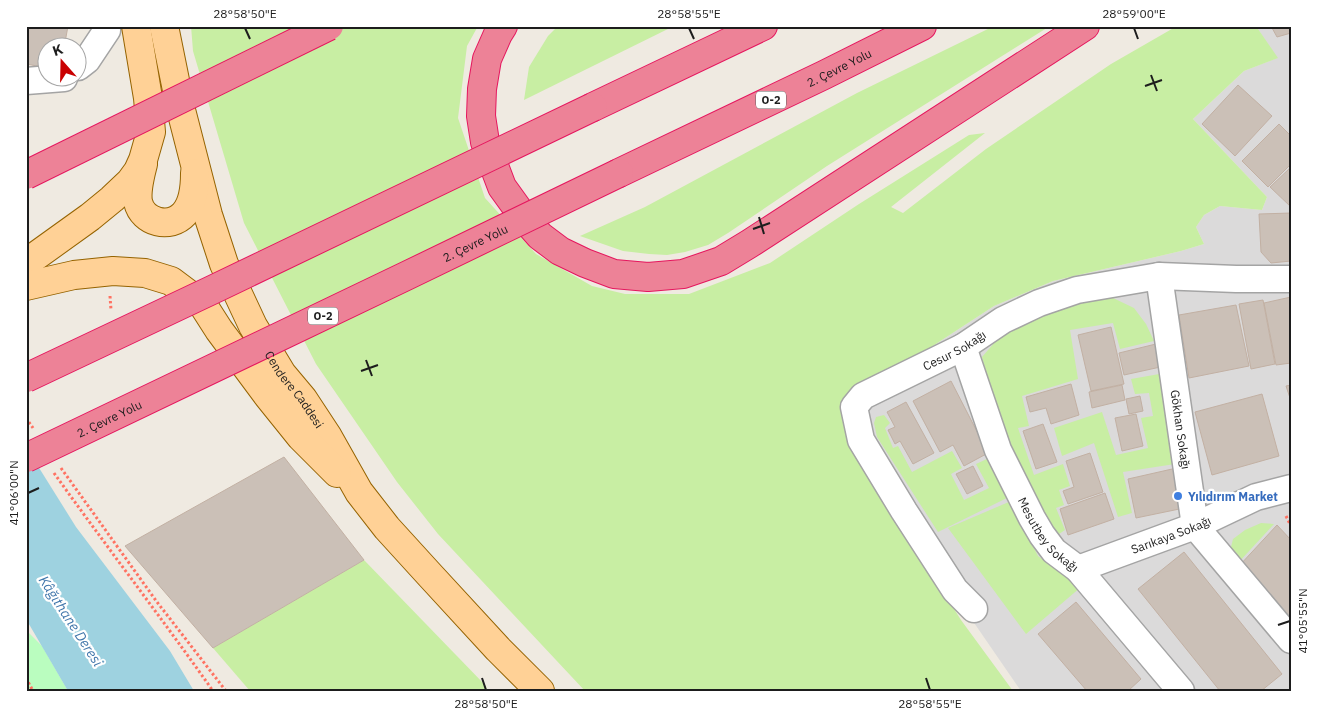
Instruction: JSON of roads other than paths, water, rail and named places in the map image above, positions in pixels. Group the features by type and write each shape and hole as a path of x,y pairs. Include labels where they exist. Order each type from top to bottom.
{"highway":[{"path":"26,175 329,26"},
{"path":"503,26 487,59 482,88 481,116 485,142 502,187 540,236 560,251 614,274 648,277 683,274 721,261 1085,26"},
{"path":"26,378 763,26"},
{"name":"2. Çevre Yolu","path":"32,446 397,280 922,26"}],"main road":[{"name":"Cendere Caddesi","path":"164,26 181,110 208,216 224,264 253,326 282,374 328,437 359,492 387,528 498,649 540,691"},
{"path":"137,32 148,98 151,132 138,188 138,203 146,216 158,222 172,222 183,215 187,209 195,184 195,165"},
{"path":"26,263 112,199 130,182 143,160"},
{"path":"26,286 74,275 113,271 145,273 171,280 203,305 219,330 295,430 332,468 359,492"}],"street":[{"path":"88,58 102,28 119,37 137,32"},
{"name":"Cesur Sokağı","path":"974,609 955,590 861,440 854,407 863,396 963,347 1003,320 1039,303 1077,290 1159,276 1291,279"},
{"name":"Gökhan Sokağı","path":"1159,276 1195,526"},
{"name":"Mesutbey Sokağı","path":"963,347 998,450 1042,535 1054,551 1078,569 1182,691"},
{"name":"Sarıkaya Sokağı","path":"1078,569 1195,526 1256,497 1291,488"},
{"path":"1195,526 1291,640"}],"water":[{"name":"Kâğıthane Deresi","path":"26,447 76,527 170,651 194,691 68,691 26,619"}],"place":[{"name":"Yılıdırım Market","path":"1178,496"}]}
